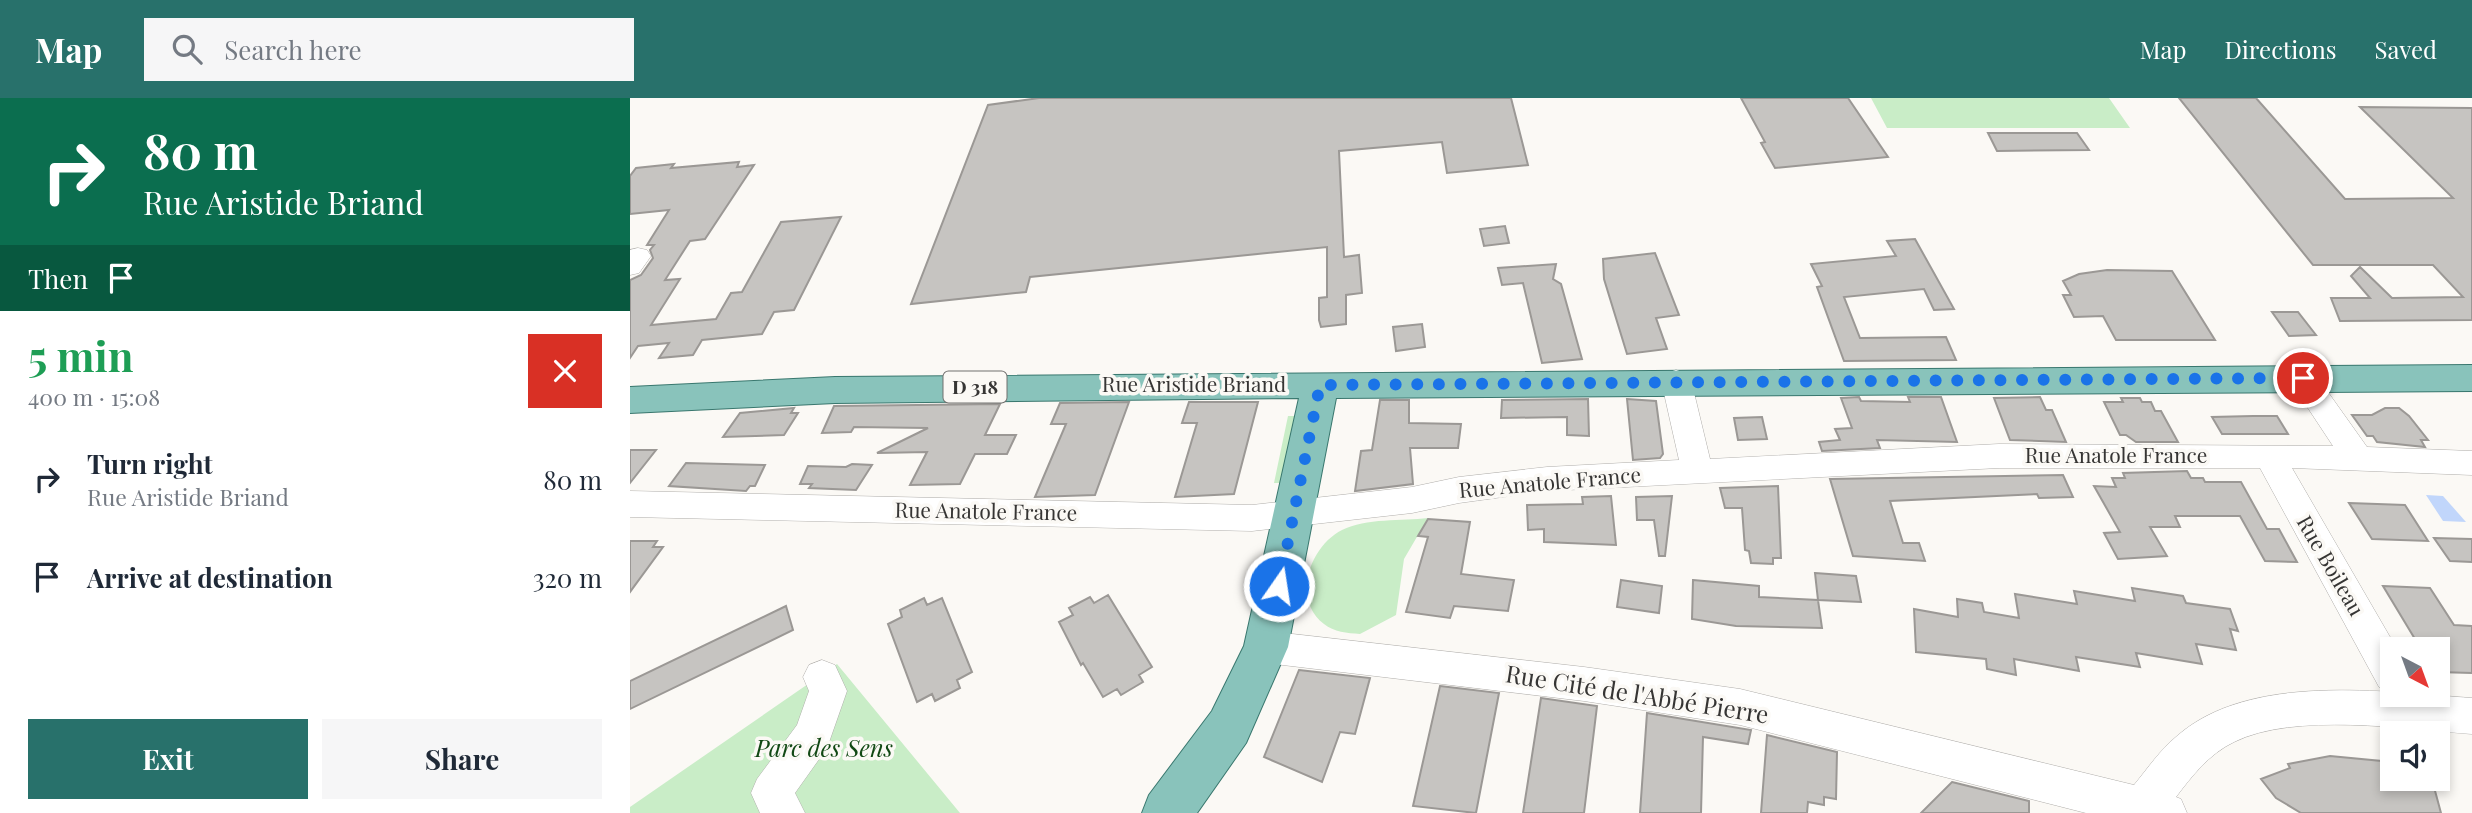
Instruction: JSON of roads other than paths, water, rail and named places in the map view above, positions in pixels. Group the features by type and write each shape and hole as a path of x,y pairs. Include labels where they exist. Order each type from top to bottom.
{"main road":[{"name":"Rue Aristide Briand","path":"630,400 875,389 1676,380 2472,378"},
{"path":"1167,813 1229,727 1266,646 1320,385"}],"street":[{"path":"2303,378 2359,460"},
{"path":"1676,380 1697,471"},
{"name":"Rue Anatole France","path":"630,504 1252,519 1293,516 1547,479 2016,455 2050,458 2269,456 2472,463"},
{"name":"Rue Boileau","path":"2269,456 2380,654"},
{"name":"Rue Cité de l'Abbé Pierre","path":"1266,646 1594,685 1740,707 2148,811"},
{"path":"784,813 771,793 813,734 828,691 822,677"},
{"path":"2148,811 2193,747 2240,719 2297,709 2380,705"},
{"path":"2424,707 2472,716"}],"water":[{"path":"2426,495 2443,496 2466,522 2443,521"}],"park label":[{"name":"Parc des Sens","path":"824,749"}]}
